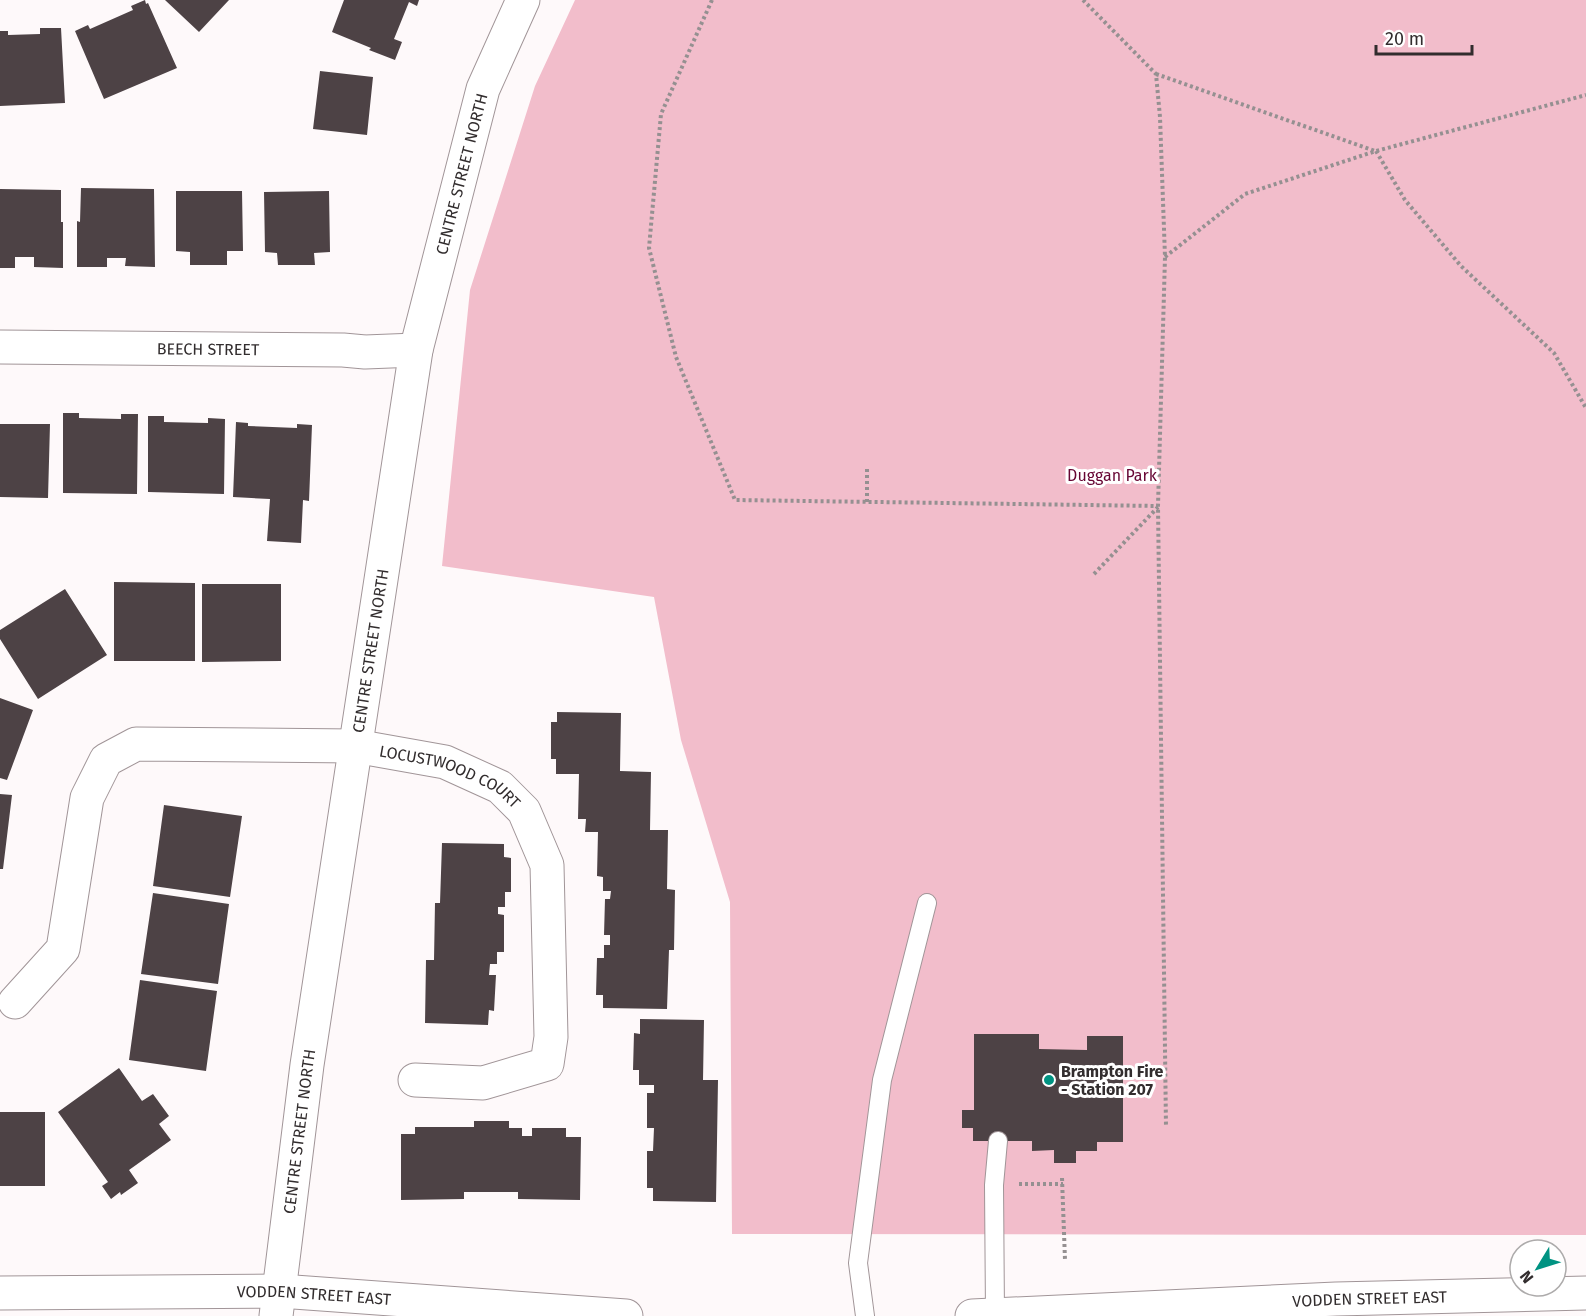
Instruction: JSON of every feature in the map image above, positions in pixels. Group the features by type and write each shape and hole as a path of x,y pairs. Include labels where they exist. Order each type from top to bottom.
{"street":[{"name":"CENTRE STREET NORTH","path":"278,1304 307,1065 416,350 483,89 523,0"},
{"name":"BEECH STREET","path":"0,347 366,352 416,350"},
{"name":"LOCUSTWOOD COURT","path":"15,1002 63,949 87,798 106,760 136,744 355,746 445,762 500,787 524,811 547,865 551,1037 547,1064 483,1083 415,1080"},
{"name":"VODDEN STREET EAST","path":"0,1293 626,1316"},
{"name":"VODDEN STREET EAST","path":"984,1315 1336,1299 1586,1293"}],"lane":[{"path":"865,1316 858,1263 882,1080 927,903"},
{"path":"984,1315 998,1142"}],"path":[{"path":"712,0 661,114 649,248 676,357 735,500 1158,506"},
{"path":"1083,0 1155,74 1376,151 1405,200 1461,266 1554,354 1586,408"},
{"path":"1155,74 1161,117 1165,257 1158,506 1166,1127"},
{"path":"1165,257 1245,194 1376,151 1586,95"},
{"path":"867,469 867,502"},
{"path":"1094,574 1158,506"},
{"path":"994,1185 1063,1181 1065,1260"}],"green space":[{"name":"Duggan Park","path":"575,0 1586,0 1586,1235 732,1234 730,902 681,740 654,597 442,566 470,290 535,86"}],"building":[{"path":"145,0 177,68 104,99 75,31 88,25 90,29 133,10 131,6"},
{"path":"165,0 229,0 199,32"},
{"path":"344,0 419,0 417,6 409,2 394,39 402,42 395,60 332,32"},
{"path":"40,28 61,28 65,103 0,106 0,31 8,31 8,35 40,34"},
{"path":"320,71 373,77 367,135 313,129"},
{"path":"81,188 154,189 155,267 125,266 126,258 107,258 107,267 77,267 77,221 80,222"},
{"path":"0,189 61,190 63,268 34,267 34,257 15,257 15,268 0,268"},
{"path":"176,191 242,191 243,251 227,251 227,265 190,265 190,252 176,251"},
{"path":"329,191 330,252 314,253 315,265 278,265 277,253 265,252 264,192"},
{"path":"63,413 79,413 79,418 121,419 121,414 138,414 137,494 63,493"},
{"path":"148,416 164,416 164,422 208,423 208,418 225,419 224,494 148,492"},
{"path":"236,422 248,423 248,426 297,428 297,424 312,425 309,501 303,500 301,543 267,541 270,499 233,497"},
{"path":"0,424 50,424 48,498 0,497"},
{"path":"114,582 195,583 195,661 114,661"},
{"path":"202,584 281,584 281,661 202,662"},
{"path":"65,589 107,655 38,699 0,639 0,630"},
{"path":"0,698 33,710 7,780 0,778"},
{"path":"557,712 621,713 620,771 651,772 650,830 668,830 667,889 675,890 674,950 669,950 667,1009 603,1008 603,995 596,995 597,958 604,958 604,945 610,945 610,935 604,935 605,899 610,899 611,891 603,891 603,877 597,876 598,832 585,832 586,819 578,819 579,774 556,774 556,759 551,759 551,722 557,722"},
{"path":"0,794 12,795 3,869 0,869"},
{"path":"164,805 242,816 230,897 153,886"},
{"path":"442,843 504,844 504,857 511,858 511,892 505,892 505,907 498,907 498,914 504,915 504,952 497,952 497,964 490,964 489,975 496,975 494,1011 489,1010 488,1025 425,1023 426,960 434,960 435,903 440,903"},
{"path":"153,893 229,904 218,984 141,974"},
{"path":"140,980 217,991 206,1071 129,1060"},
{"path":"640,1019 704,1020 703,1080 718,1080 716,1202 653,1201 653,1188 647,1188 647,1151 653,1151 654,1128 647,1128 647,1093 654,1093 654,1085 639,1085 639,1070 633,1070 634,1033 640,1034"},
{"name":"Brampton Fire - Station 207","path":"974,1034 1039,1034 1039,1049 1087,1050 1087,1036 1123,1036 1123,1142 1097,1142 1097,1151 1076,1151 1076,1163 1054,1163 1054,1150 1032,1151 1032,1141 973,1141 973,1128 962,1128 962,1110 974,1110"},
{"path":"119,1068 142,1101 153,1094 169,1116 159,1124 171,1140 129,1170 138,1183 111,1199 102,1186 108,1182 58,1112"},
{"path":"0,1112 45,1112 45,1186 0,1186"},
{"path":"474,1121 509,1121 509,1128 522,1128 522,1136 532,1136 532,1128 566,1128 566,1137 581,1137 580,1200 518,1199 518,1192 464,1192 464,1199 401,1200 401,1134 415,1134 415,1127 474,1127"}],"place":[{"name":"Brampton Fire - Station 207","path":"1049,1080"}]}
